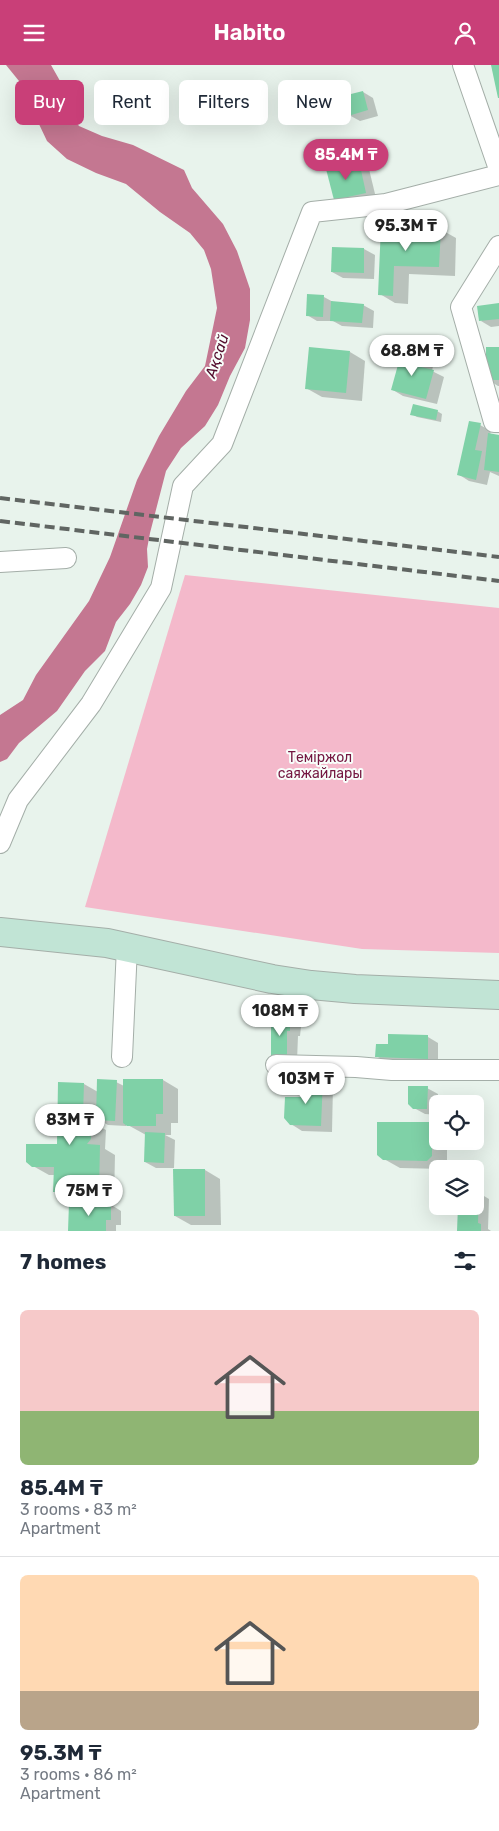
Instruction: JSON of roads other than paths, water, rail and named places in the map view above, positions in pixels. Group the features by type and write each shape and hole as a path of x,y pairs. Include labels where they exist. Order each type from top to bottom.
{"main road":[{"path":"0,931 107,943 272,979 311,985 499,995"}],"street":[{"path":"462,65 499,169"},
{"path":"0,843 18,800 91,704 162,588 183,486 222,444 312,212 386,204 499,175"},
{"path":"499,246 462,307 494,422 499,422"},
{"path":"0,562 66,558"},
{"path":"122,1057 127,947"},
{"path":"276,1065 356,1067 392,1071 499,1070"}],"water":[{"path":"6,65 51,65 59,80 18,80"},
{"name":"Ақсай","path":"39,125 78,125 102,136 133,145 184,170 192,188 223,224 237,251 250,289 250,320 245,348 230,376 218,405 205,426 181,448 166,471 147,549 148,567 141,585 130,604 116,622 105,651 85,671 57,711 19,743 7,759 0,762 0,715 23,700 36,675 89,601 110,557 137,480 159,436 186,391 205,366 217,308 211,269 204,250 190,233 160,212 126,184 96,173 67,159 47,141"}],"railway":[{"path":"0,498 499,557"},
{"path":"0,521 499,581"}],"park label":[{"name":"Теміржол саяжайлары","path":"320,765"}]}
